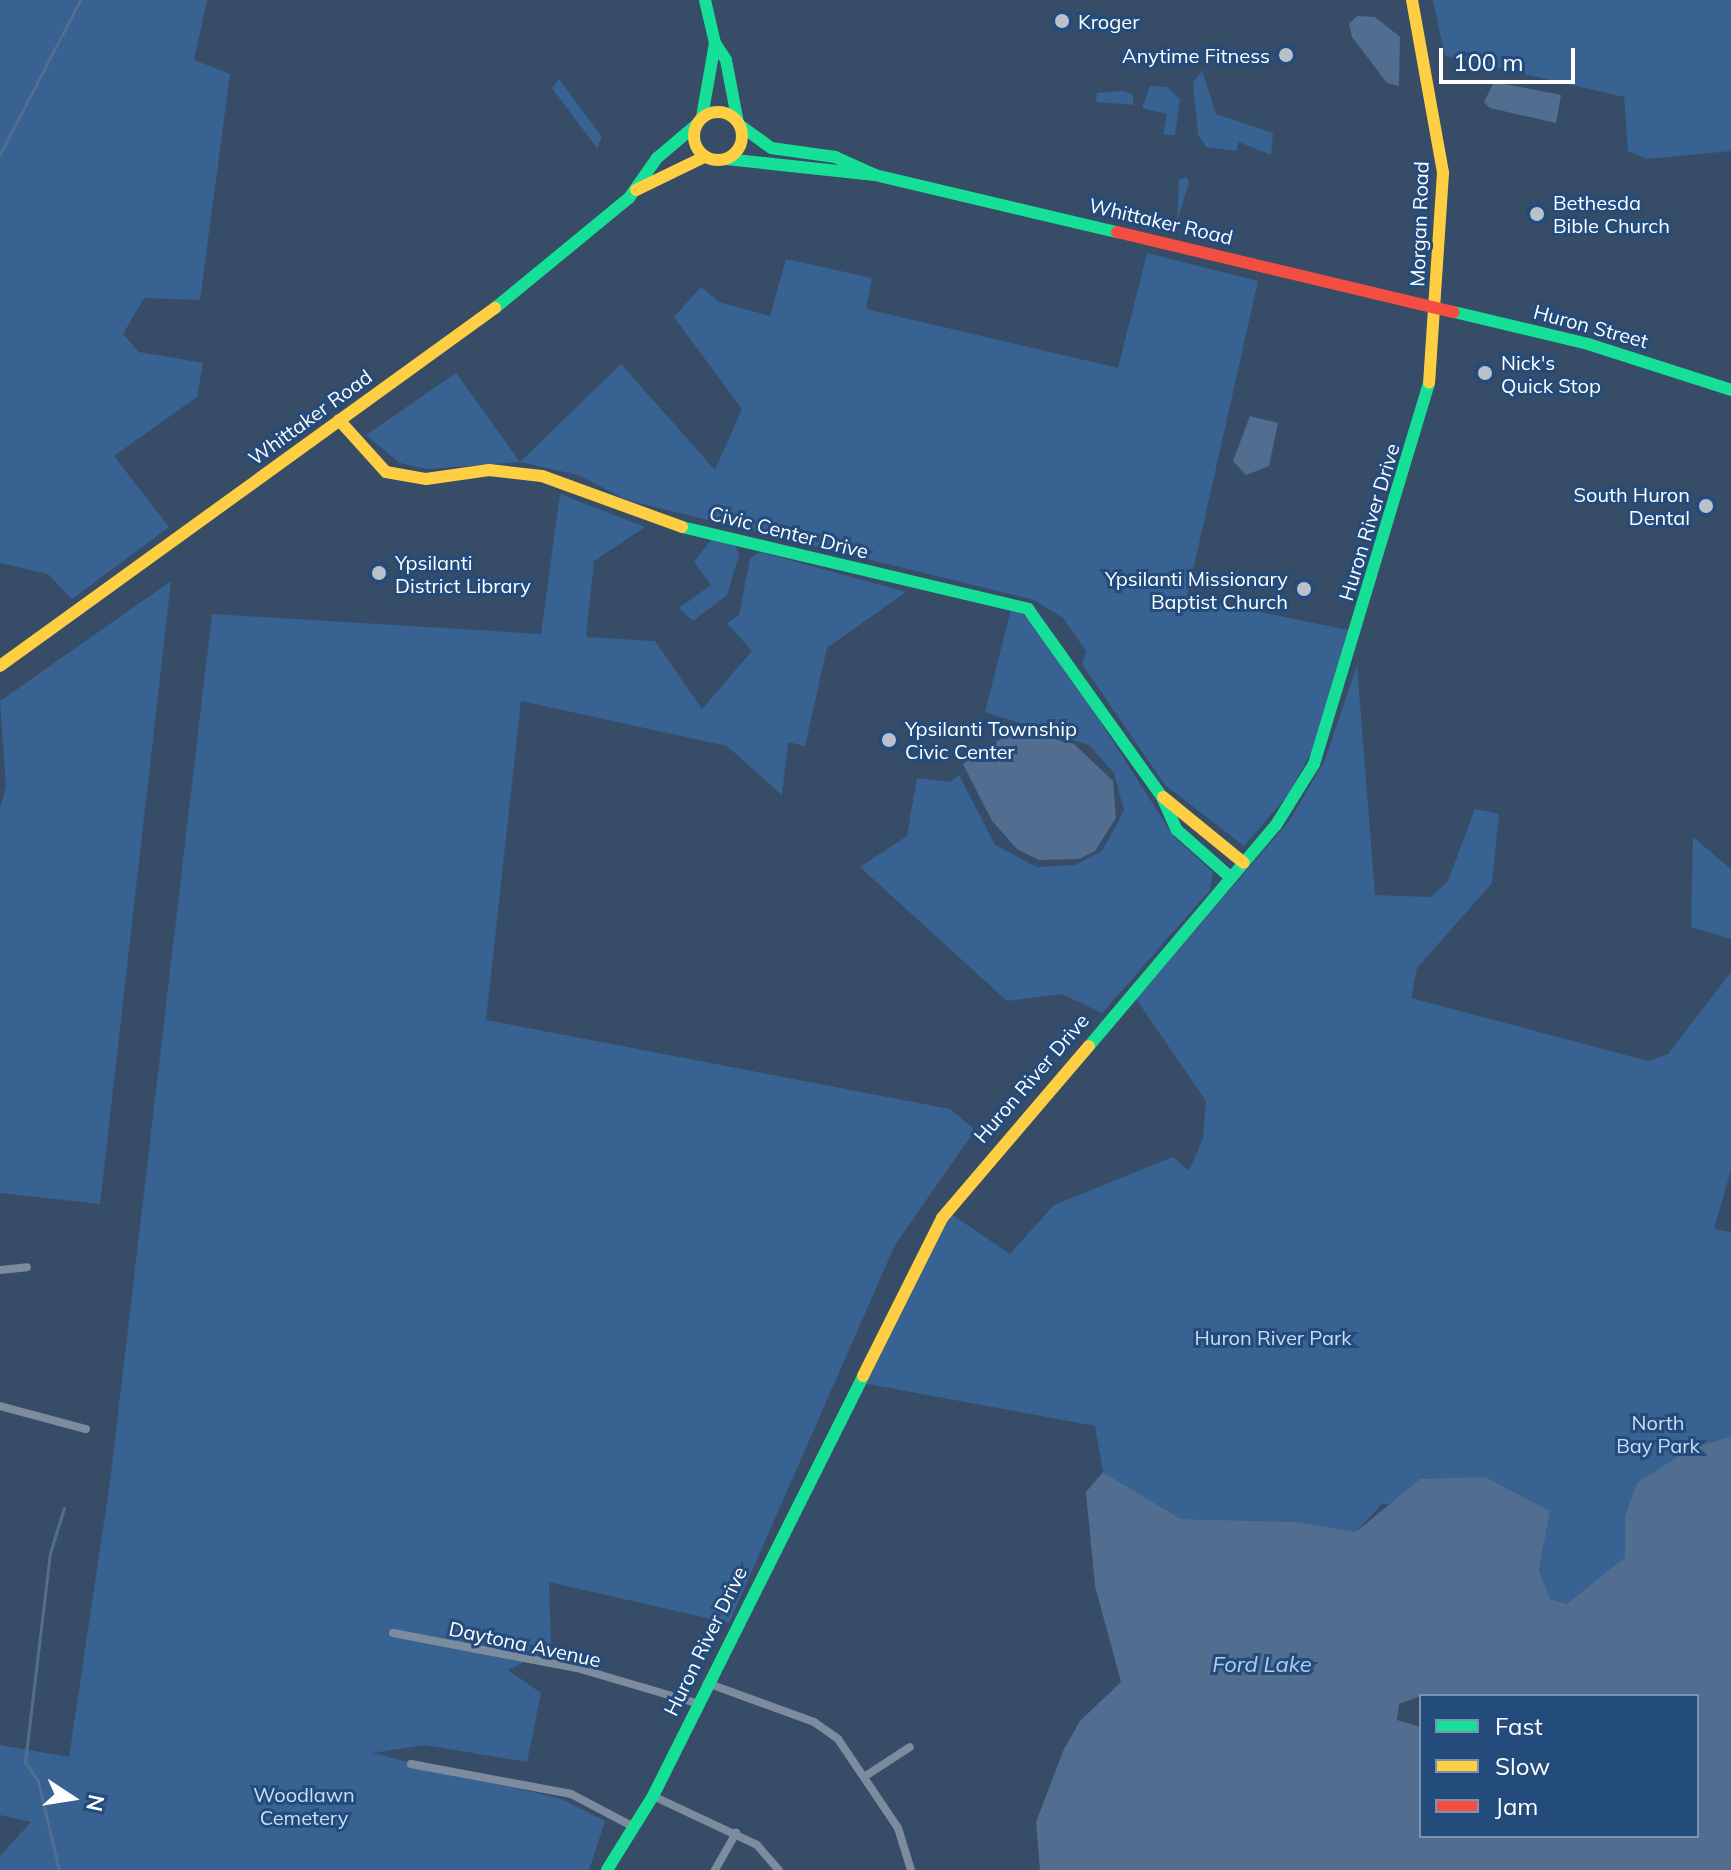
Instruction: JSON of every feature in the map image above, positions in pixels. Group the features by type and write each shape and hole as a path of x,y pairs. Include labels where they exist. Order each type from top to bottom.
{"main road":[{"path":"705,0 715,43 726,60 740,125 737,152 726,159 704,157 695,146 715,43"},
{"name":"Morgan Road","path":"1412,0 1442,144 1438,308"},
{"path":"699,121 722,112 740,125"},
{"name":"Whittaker Road","path":"636,190 657,158 699,121"},
{"name":"Whittaker Road","path":"740,125 771,148 851,161 875,175"},
{"name":"Whittaker Road","path":"0,666 534,279 636,190 704,157"},
{"name":"Whittaker Road","path":"726,159 875,175 1438,308"},
{"name":"Huron Street","path":"1438,308 1588,344 1731,390"},
{"name":"Huron River Drive","path":"607,1870 630,1825 653,1796 706,1682 942,1218 1244,863 1298,795 1329,729 1420,426 1438,308"},
{"name":"Civic Center Drive","path":"339,420 386,472 426,479 489,470 542,476 651,520 1028,609 1162,797 1177,830 1231,878"},
{"name":"Civic Center Drive","path":"1162,797 1244,863"}],"street":[{"path":"0,1270 27,1267"},
{"path":"0,1406 86,1429"},
{"name":"Daytona Avenue","path":"393,1633 577,1668 696,1703"},
{"path":"706,1682 814,1722 867,1775 898,1828 911,1870"},
{"path":"867,1775 910,1747"},
{"path":"411,1764 571,1794 630,1825"},
{"path":"653,1796 736,1833 779,1870"},
{"path":"715,1870 736,1833"}],"green space":[{"path":"0,0 207,0 194,60 230,74 200,300 144,298 123,334 139,352 203,363 197,397 114,456 169,527 72,599 48,574 0,563"},
{"path":"1433,0 1731,0 1731,151 1647,159 1628,151 1624,97 1445,56"},
{"path":"1202,71 1216,114 1273,133 1271,155 1239,142 1236,151 1206,147 1198,134 1193,83"},
{"path":"559,79 602,137 597,148 552,88"},
{"path":"1150,86 1167,87 1180,99 1175,135 1163,134 1167,114 1142,108"},
{"path":"1123,91 1133,94 1133,105 1096,102 1097,93"},
{"path":"1186,177 1189,182 1177,222 1179,180"},
{"path":"1147,253 1258,281 1187,597 1353,631 1324,729 1288,795 1244,846 1165,785 1082,664 1086,651 1063,618 1034,600 627,500 578,475 520,462 621,364 715,470 742,409 674,317 701,287 719,302 770,316 786,259 872,278 866,309 1118,368"},
{"path":"456,373 520,462 427,469 400,463 366,435"},
{"name":"Woodlawn Cemetery","path":"560,494 645,527 594,561 586,637 655,641 702,709 752,651 727,623 739,615 750,558 760,552 906,592 827,648 805,746 788,742 782,795 727,746 521,701 486,1020 950,1109 975,1130 895,1245 729,1623 549,1582 551,1648 508,1670 541,1693 527,1762 425,1745 372,1753 561,1799 605,1821 589,1870 0,1870 0,1856 31,1822 0,1815 0,1745 69,1757 110,1482 212,614 541,634"},
{"path":"711,540 735,545 739,555 727,595 693,621 679,608 711,585 694,562"},
{"path":"171,581 100,1204 0,1193 0,808 6,787 0,701"},
{"path":"1011,609 1036,621 1174,837 1213,872 1210,890 1102,1013 1062,994 1007,1001 860,867 907,836 917,778 951,782 959,775 995,845 1037,867 1075,865 1102,851 1124,811 1114,773 1089,745 985,712"},
{"name":"Huron River Park","path":"1357,665 1375,895 1431,897 1448,881 1475,809 1499,814 1492,883 1417,968 1411,998 1648,1061 1668,1054 1731,972 1731,1170 1714,1229 1731,1232 1731,1436 1688,1450 1625,1516 1625,1557 1568,1604 1550,1599 1539,1570 1550,1511 1382,1504 1356,1532 1298,1522 1181,1519 1103,1472 1095,1426 863,1383 951,1214 1010,1254 1054,1205 1173,1157 1189,1171 1203,1138 1206,1101 1136,999 1290,820 1325,760"},
{"path":"1693,837 1731,869 1731,939 1691,927"}],"water":[{"path":"1357,16 1375,17 1400,37 1399,86 1387,83 1352,37 1349,24"},
{"path":"1494,82 1561,95 1556,123 1490,108 1484,102"},
{"path":"1250,416 1278,423 1269,466 1246,475 1233,461"},
{"path":"1016,729 1074,744 1113,781 1116,818 1095,851 1079,859 1039,860 1017,849 992,821 963,764"},
{"name":"Ford Lake","path":"1731,1436 1731,1870 1040,1870 1036,1822 1064,1749 1080,1721 1121,1682 1095,1586 1086,1492 1103,1472 1181,1519 1298,1522 1356,1532 1420,1479 1485,1477 1550,1511 1539,1570 1550,1599 1567,1604 1625,1557 1625,1516 1637,1483 1688,1450"}],"waterway":[{"path":"0,154 80,0"},
{"path":"59,1870 38,1781 25,1762 50,1553 64,1508"}],"traffic: fast":[{"path":"702,117 715,43 705,0"},
{"path":"715,43 726,60 738,123"},
{"path":"495,308 629,198 657,158 696,125"},
{"path":"741,126 771,148 835,157 875,175 1117,232"},
{"path":"726,159 875,175"},
{"path":"1454,312 1588,344 1731,390"},
{"path":"1089,1046 1276,825 1314,764 1429,383"},
{"path":"682,527 1028,609 1162,797 1177,830 1231,878"},
{"path":"607,1870 653,1796 863,1376"}],"traffic: slow":[{"path":"1412,0 1443,173 1429,383"},
{"path":"718,112 735,119 742,136 735,153 718,160 701,153 694,136 701,119 718,112"},
{"path":"636,190 704,157"},
{"path":"0,666 495,308"},
{"path":"339,420 386,472 426,479 489,470 542,476 682,527"},
{"path":"1163,797 1244,863"},
{"path":"863,1376 942,1218 1089,1046"}],"traffic: jam":[{"path":"1117,232 1454,312"}],"place":[{"name":"Kroger","path":"1062,21"},
{"name":"Anytime Fitness","path":"1286,55"},
{"name":"Bethesda Bible Church","path":"1537,214"},
{"name":"Nick's Quick Stop","path":"1485,373"},
{"name":"South Huron Dental","path":"1706,506"},
{"name":"Ypsilanti District Library","path":"379,573"},
{"name":"Ypsilanti Missionary Baptist Church","path":"1304,589"},
{"name":"Ypsilanti Township Civic Center","path":"889,740"}],"park label":[{"name":"North Bay Park","path":"1658,1434"}]}
